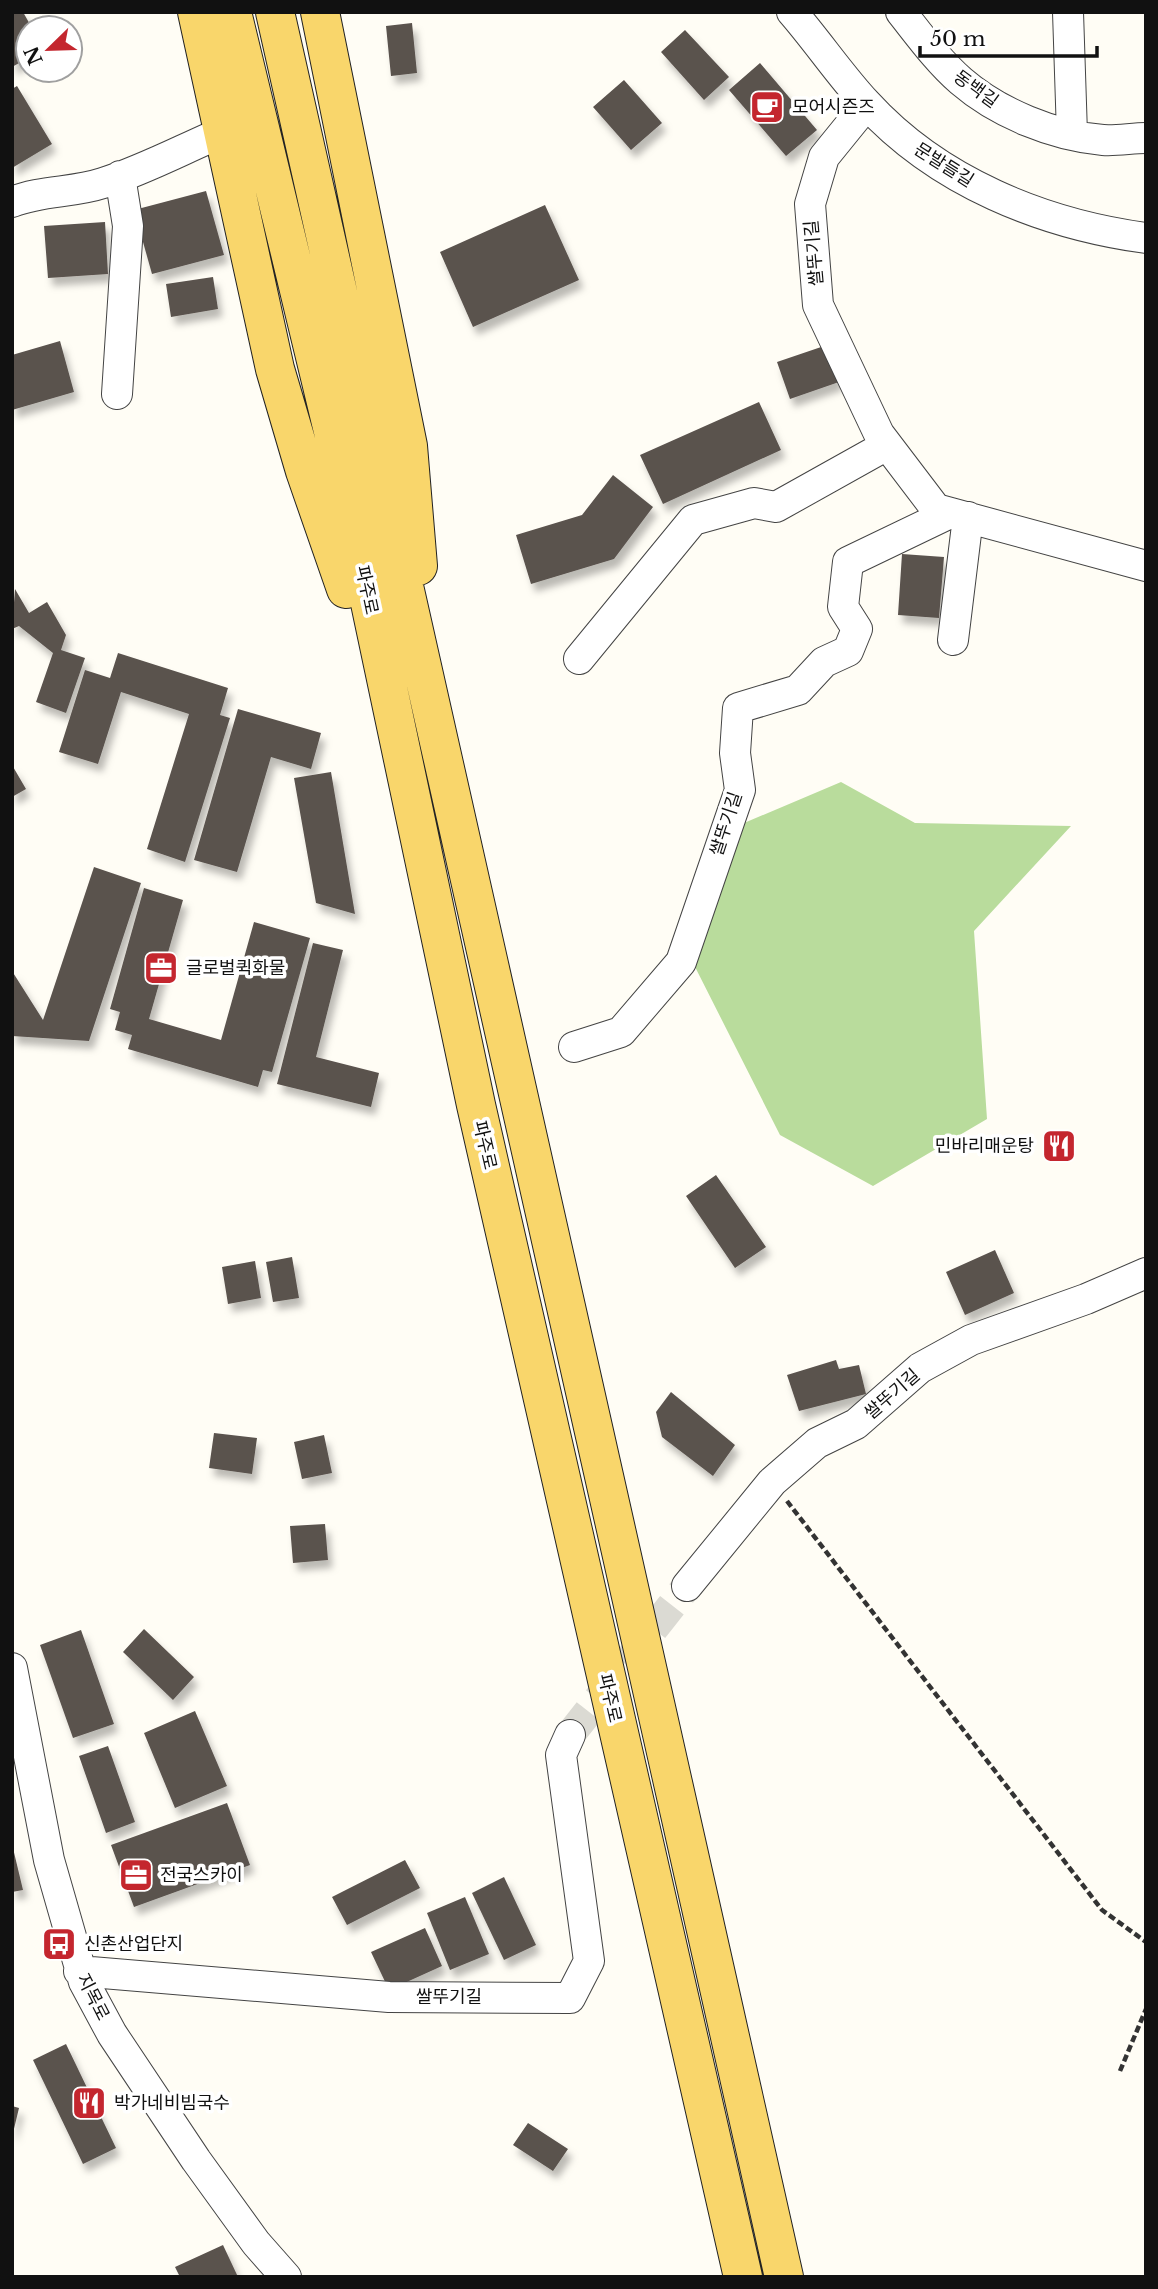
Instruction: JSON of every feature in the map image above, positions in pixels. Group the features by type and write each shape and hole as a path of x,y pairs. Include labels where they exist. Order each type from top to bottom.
{"main road":[{"path":"197,12 275,369 305,471 397,733"},
{"name":"파주로","path":"232,12 339,456 475,1105 743,2277"},
{"name":"파주로","path":"275,12 784,2277"},
{"path":"320,12 408,446 430,700"}],"street":[{"name":"문발들길","path":"792,12 867,104 910,144 954,175 1014,203 1055,218 1106,233 1146,238"},
{"name":"동백길","path":"901,12 959,80 986,100 1031,122 1072,134 1103,140 1146,138"},
{"path":"1068,12 1072,134"},
{"name":"쌀뚜기길","path":"867,104 824,157 810,204 818,304 887,445 936,509 1146,566"},
{"path":"12,202 31,194 82,189 120,176 223,132"},
{"path":"117,394 128,226 120,176"},
{"path":"579,659 693,520 754,503 776,507 887,445"},
{"path":"953,640 959,515"},
{"name":"쌀뚜기길","path":"574,1047 621,1032 681,962 740,790 735,753 738,708 798,690 824,662 848,651 857,629 843,607 848,562 959,515"},
{"name":"쌀뚜기길","path":"687,1586 772,1482 817,1443 856,1424 920,1368 971,1340 1086,1299 1146,1273"},
{"name":"지목로","path":"12,1668 49,1860 79,1971 112,2034 162,2110 256,2243 286,2277"},
{"name":"쌀뚜기길","path":"79,1971 389,1997 570,1998 589,1961 565,1745"}],"path":[{"path":"772,1482 1102,1910 1146,1941"},
{"path":"1121,2071 1146,2009"}],"green space":[{"path":"841,782 915,823 1071,826 974,931 987,1119 873,1186 780,1135 689,955 737,826"}],"building":[{"path":"12,12 23,12 24,14 14,14 12,67"},
{"path":"412,23 417,73 391,76 386,26"},
{"path":"685,30 729,77 704,100 661,52"},
{"path":"760,63 817,130 786,156 729,90"},
{"path":"624,80 662,123 631,150 593,107"},
{"path":"17,86 52,144 12,168 12,89"},
{"path":"206,191 224,255 152,274 134,210"},
{"path":"545,205 579,280 473,327 440,252"},
{"path":"105,222 108,274 48,278 44,226"},
{"path":"213,277 218,309 171,317 166,284"},
{"path":"60,341 74,392 12,410 12,355"},
{"path":"827,345 839,382 790,399 777,362"},
{"path":"759,402 781,450 663,504 640,455"},
{"path":"613,475 653,507 614,559 531,584 516,535 582,515"},
{"path":"902,554 944,557 939,618 898,615"},
{"path":"15,589 29,613 47,602 66,635 61,650 85,658 66,713 36,702 53,653 19,626 12,629"},
{"path":"118,653 228,688 220,715 230,718 185,862 147,849 189,714 121,692 98,764 59,752 85,670 110,678"},
{"path":"238,709 321,733 311,769 271,757 237,872 194,860"},
{"path":"12,765 26,789 12,797"},
{"path":"331,772 355,914 316,903 294,778"},
{"path":"94,867 141,883 89,1041 12,1036 12,971 43,1020"},
{"path":"144,888 183,900 149,1019 221,1040 254,922 310,938 272,1072 263,1070 258,1087 128,1049 132,1035 115,1030 120,1012 110,1009"},
{"path":"313,943 343,950 316,1057 379,1073 371,1107 277,1084"},
{"path":"716,1175 766,1247 735,1268 686,1196"},
{"path":"995,1250 1014,1293 965,1315 946,1272"},
{"path":"292,1257 299,1298 273,1302 266,1262"},
{"path":"255,1261 261,1298 228,1304 222,1267"},
{"path":"836,1360 839,1369 859,1365 866,1394 799,1411 787,1375"},
{"path":"671,1392 735,1445 713,1476 662,1437 656,1412"},
{"path":"214,1433 257,1438 252,1474 209,1468"},
{"path":"324,1435 332,1473 302,1479 294,1442"},
{"path":"325,1524 328,1560 293,1563 290,1526"},
{"path":"144,1629 194,1677 173,1700 123,1652"},
{"path":"81,1630 114,1724 73,1738 40,1645"},
{"path":"195,1711 227,1786 175,1808 144,1733"},
{"path":"108,1746 135,1822 106,1833 79,1756"},
{"path":"227,1803 250,1865 134,1907 111,1845"},
{"path":"12,1844 23,1890 12,1892"},
{"path":"405,1860 420,1888 347,1925 332,1897"},
{"path":"504,1877 536,1945 504,1960 472,1893"},
{"path":"465,1897 489,1954 450,1970 427,1913"},
{"path":"425,1928 442,1966 389,1990 371,1952"},
{"path":"66,2044 116,2148 83,2164 33,2060"},
{"path":"12,2106 19,2108 13,2133 12,2133"},
{"path":"528,2123 568,2149 553,2171 513,2145"},
{"path":"223,2245 238,2277 180,2277 175,2267"}],"tunnel":[{"path":"570,1735 687,1586"}],"place":[{"name":"모어시즌즈","path":"767,107"},
{"name":"글로벌퀵화물","path":"161,968"},
{"name":"민바리매운탕","path":"1059,1146"},
{"name":"전국스카이","path":"136,1875"},
{"name":"신촌산업단지","path":"59,1944"},
{"name":"박가네비빔국수","path":"89,2103"}]}
